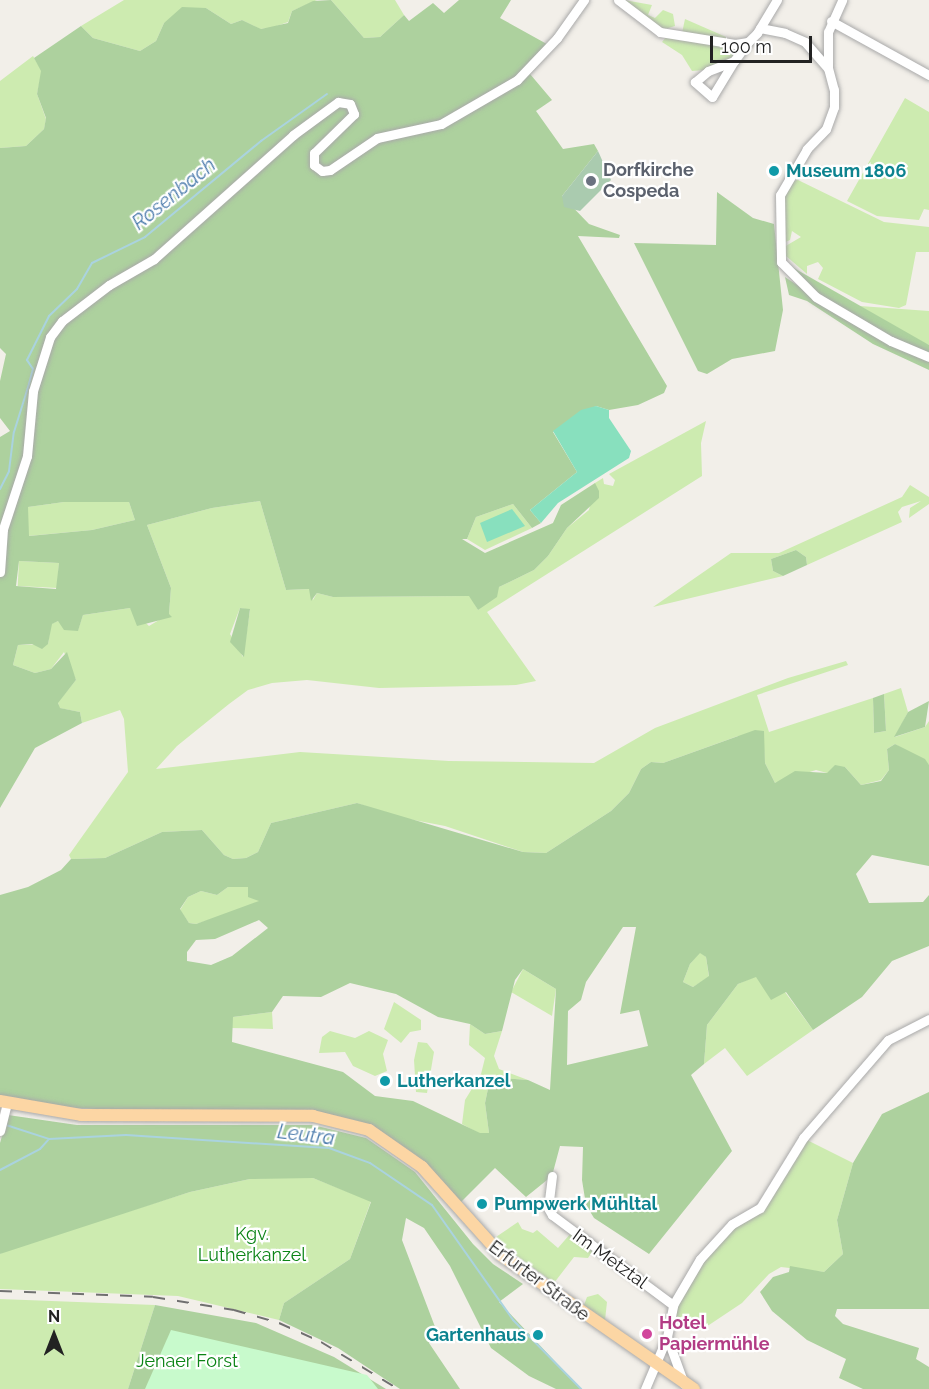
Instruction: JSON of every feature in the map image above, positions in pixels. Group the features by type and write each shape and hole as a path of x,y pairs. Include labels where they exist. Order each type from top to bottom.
{"main road":[{"name":"Erfurter Straße","path":"3,1102 81,1115 288,1116 336,1119 387,1140 422,1167 501,1255 612,1335 689,1386"}],"street":[{"path":"0,572 3,529 27,456 33,391 50,337 62,321 109,285 154,259 228,192 333,105 346,102 354,114 314,153 314,165 322,171 330,170 377,138 441,124 517,80 584,0"},
{"path":"618,0 660,32 719,43 748,42"},
{"path":"734,61 708,71 695,82 712,97 777,0"},
{"path":"842,0 831,21 827,40 828,68 834,95 830,121 791,174 779,198 782,262 816,297 891,341 929,357"},
{"path":"831,21 928,72"},
{"path":"760,28 793,36 815,52 828,68"},
{"path":"815,52 827,40"},
{"path":"645,1389 667,1337 673,1305 699,1259 732,1224 760,1208 803,1138 888,1041 929,1019"},
{"path":"0,1131 3,1102"},
{"name":"Im Metztal","path":"552,1176 548,1208 552,1215 673,1305"},
{"path":"667,1337 689,1386"}],"green space":[{"path":"124,0 317,0 292,11 288,22 260,29 242,20 231,24 206,8 164,23 156,41 140,51 93,38 81,26"},
{"path":"331,0 395,0 404,15 380,37 364,38"},
{"path":"331,0 364,38 380,37 404,15 409,21 433,3 444,13 459,0 511,0 500,18 554,48 530,74 552,100 536,111 563,149 594,144 598,151 562,196 589,224 620,235 619,238 578,236 667,386 664,393 638,405 609,410 596,406 553,432 577,472 530,510 541,523 532,528 513,504 476,517 467,539 462,539 485,553 553,523 561,505 595,483 599,491 599,498 567,528 548,556 534,570 499,587 497,597 478,610 469,596 333,597 317,593 311,601 309,589 286,590 260,501 212,508 147,525 171,588 169,614 172,617 137,626 130,608 83,615 78,631 64,630 58,621 52,624 48,644 42,649 32,644 18,645 13,665 35,673 51,669 67,652 76,680 58,703 60,708 80,712 82,723 35,748 0,808 0,437 10,431 0,418 0,381 6,354 0,348 0,148 26,146 44,129 46,118 37,94 41,71 34,58 81,26 93,38 140,51 156,41 164,23 182,7 206,8 231,24 242,20 261,29 288,23 292,11 313,1","holes":["64,502 129,502 135,520 92,530 29,536 28,507","19,561 59,563 56,589 16,586"]},
{"path":"624,0 652,5 648,15 655,18 663,10 673,14 675,26 662,30"},
{"path":"685,19 726,37 726,39 682,33"},
{"path":"667,36 738,50 733,57 705,70 692,71 682,55 662,42"},
{"path":"33,56 42,71 37,94 46,119 44,129 26,146 0,148 0,81"},
{"path":"905,98 929,112 929,210 924,209 919,220 877,216 847,201"},
{"path":"598,151 611,180 580,211 564,207 562,196"},
{"path":"798,180 884,222 929,227 929,252 916,252 906,305 899,308 862,302 818,279 823,268 818,262 807,266 807,274 786,256 784,247 801,237 792,231 790,240 783,243 783,197 793,181"},
{"path":"717,192 753,218 774,224 783,310 775,351 732,359 707,374 698,371 634,243 716,245"},
{"path":"792,267 929,345 929,355 893,339 806,287"},
{"path":"785,277 851,321 929,359 929,370 873,344 807,301 789,295"},
{"path":"860,306 929,311 929,345 912,338"},
{"path":"596,406 609,410 609,418 631,451 629,458 558,503 541,523 530,510 577,472 553,431 581,410"},
{"path":"706,421 701,443 702,476 487,612 536,681 516,685 379,688 307,680 272,683 248,690 229,704 177,746 156,769 300,752 449,761 594,763 655,728 788,678 846,661 848,665 757,695 769,732 873,698 874,733 886,731 884,694 901,688 908,712 895,737 925,727 929,721 929,765 895,744 887,749 889,770 881,780 861,785 845,767 827,773 816,770 775,783 765,763 764,750 738,736 663,763 651,762 641,769 629,793 611,811 546,853 523,852 445,826 393,816 357,803 271,823 258,852 246,858 233,859 224,855 202,830 162,832 105,858 71,859 69,855 128,772 124,719 120,710 82,723 80,712 59,708 58,702 76,680 64,652 51,669 35,673 13,665 18,645 48,644 51,624 58,621 78,630 83,615 130,608 149,626 169,614 171,588 147,525 212,508 260,501 286,590 310,589 313,600 317,593 333,597 470,596 478,610 499,587 534,570 548,556 567,528 589,510 595,483 603,478 604,484 613,486 615,480 609,474","holes":["240,608 250,610 243,657 230,634"]},
{"path":"910,485 929,497 929,504 909,518 910,508 921,501 902,507 898,512 902,522 807,565 806,557 796,550 771,559 773,571 783,576 653,607 731,553 779,553 902,497"},
{"path":"64,502 129,502 135,520 92,530 28,536 28,507"},
{"path":"513,504 532,528 485,550 467,539 476,517"},
{"path":"512,509 525,526 487,542 480,523"},
{"path":"796,550 806,557 807,565 783,576 773,571 771,559"},
{"path":"19,561 59,563 58,588 18,586"},
{"path":"240,608 250,609 244,657 230,642"},
{"path":"884,694 886,731 874,733 873,698"},
{"path":"929,701 925,727 894,737 908,712"},
{"path":"755,730 764,731 765,763 775,783 795,771 827,773 835,765 845,767 861,785 881,781 889,770 887,749 895,744 925,759 929,765 929,866 872,855 856,874 869,903 923,902 929,895 929,946 892,961 862,997 813,1030 786,992 771,1000 756,977 738,984 707,1025 704,1064 691,1075 732,1151 649,1254 594,1218 586,1205 582,1180 583,1147 560,1146 552,1176 526,1197 495,1168 459,1204 437,1179 352,1121 74,1108 0,1096 0,895 28,887 61,870 71,859 105,858 162,832 202,830 224,855 233,859 246,858 258,852 271,823 357,803 523,852 546,853 611,811 629,793 641,769 651,762 663,763","holes":["228,887 248,887 248,897 259,901 196,924 189,923 180,909 188,897 201,891 217,895","259,920 268,928 232,956 211,965 187,961 187,952 196,940 215,939","623,927 636,927 620,1014 639,1010 648,1046 567,1065 568,1011 581,1000 586,982","700,953 706,957 709,976 693,987 683,982 690,964","523,969 556,989 550,1090 528,1080 501,1078 489,1084 485,1103 489,1133 480,1133 413,1101 375,1096 343,1072 232,1042 233,1017 272,1012 283,996 321,997 350,983 396,994 438,1017 470,1024 485,1034 502,1031 515,980"]},
{"path":"249,886 260,901 251,907 196,924 189,923 180,910 188,897 201,891 217,895 228,887"},
{"path":"700,952 706,957 709,977 693,987 683,982 690,964"},
{"path":"523,969 556,989 552,1016 511,992"},
{"path":"756,976 785,992 813,1030 747,1076 725,1048 704,1064 707,1025 738,984"},
{"path":"394,1002 421,1020 421,1030 410,1032 401,1043 384,1029"},
{"path":"272,1012 273,1029 230,1028 233,1017"},
{"path":"470,1024 485,1034 502,1031 494,1056 499,1069 528,1080 501,1078 489,1084 485,1103 489,1133 480,1134 462,1124 465,1100 481,1074 485,1058 469,1045"},
{"path":"330,1031 355,1038 369,1031 388,1040 383,1054 387,1071 375,1076 353,1066 345,1052 319,1053 322,1037"},
{"path":"418,1042 427,1043 434,1052 427,1093 416,1092 414,1060"},
{"path":"929,1092 929,1309 837,1309 835,1316 843,1324 919,1348 916,1359 929,1367 929,1389 863,1389 839,1378 846,1359 807,1340 772,1311 760,1292 773,1277 789,1272 790,1266 824,1272 843,1254 837,1220 853,1163 882,1114"},
{"path":"8,1115 77,1125 313,1125 366,1138 415,1172 473,1244 493,1264 523,1284 499,1302 581,1389 556,1389 529,1376 491,1348 450,1266 424,1228 406,1218 402,1240 437,1332 429,1343 460,1389 400,1389 338,1348 279,1320 284,1303 350,1259 371,1202 313,1178 250,1179 190,1192 0,1254 0,1143"},
{"path":"803,1138 853,1163 837,1220 843,1254 824,1272 781,1267 769,1274 742,1303 709,1325 697,1327 672,1323 673,1305 716,1239 760,1208"},
{"name":"Kgv. Lutherkanzel","path":"297,1176 313,1178 371,1201 350,1259 284,1303 279,1320 178,1296 0,1289 0,1254 9,1249 190,1192 250,1179"},
{"path":"518,1222 522,1229 533,1233 537,1230 558,1248 571,1233 594,1249 588,1258 574,1257 554,1283 493,1239"},
{"path":"598,1294 607,1302 605,1320 584,1305 587,1297"},
{"path":"0,1299 155,1305 128,1389 0,1389"},
{"path":"155,1305 256,1323 334,1357 386,1389 128,1389"},
{"name":"Jenaer Forst","path":"171,1330 367,1375 378,1389 145,1389"}],"waterway":[{"name":"Rosenbach","path":"0,489 9,471 14,432 33,369 27,360 49,316 77,289 92,263 145,237 261,141 327,94"},
{"name":"Leutra","path":"6,1125 49,1139 126,1135 329,1148 370,1163 432,1205 513,1320 581,1389"},
{"path":"0,1170 40,1149 48,1140"}],"railway":[{"path":"0,1291 153,1297 234,1310 279,1323 321,1342 398,1389"}],"place":[{"name":"Museum 1806","path":"774,171"},
{"name":"Dorfkirche Cospeda","path":"591,181"},
{"name":"Lutherkanzel","path":"385,1081"},
{"name":"Pumpwerk Mühltal","path":"482,1204"},
{"name":"Hotel Papiermühle","path":"647,1334"},
{"name":"Gartenhaus","path":"538,1335"}]}
